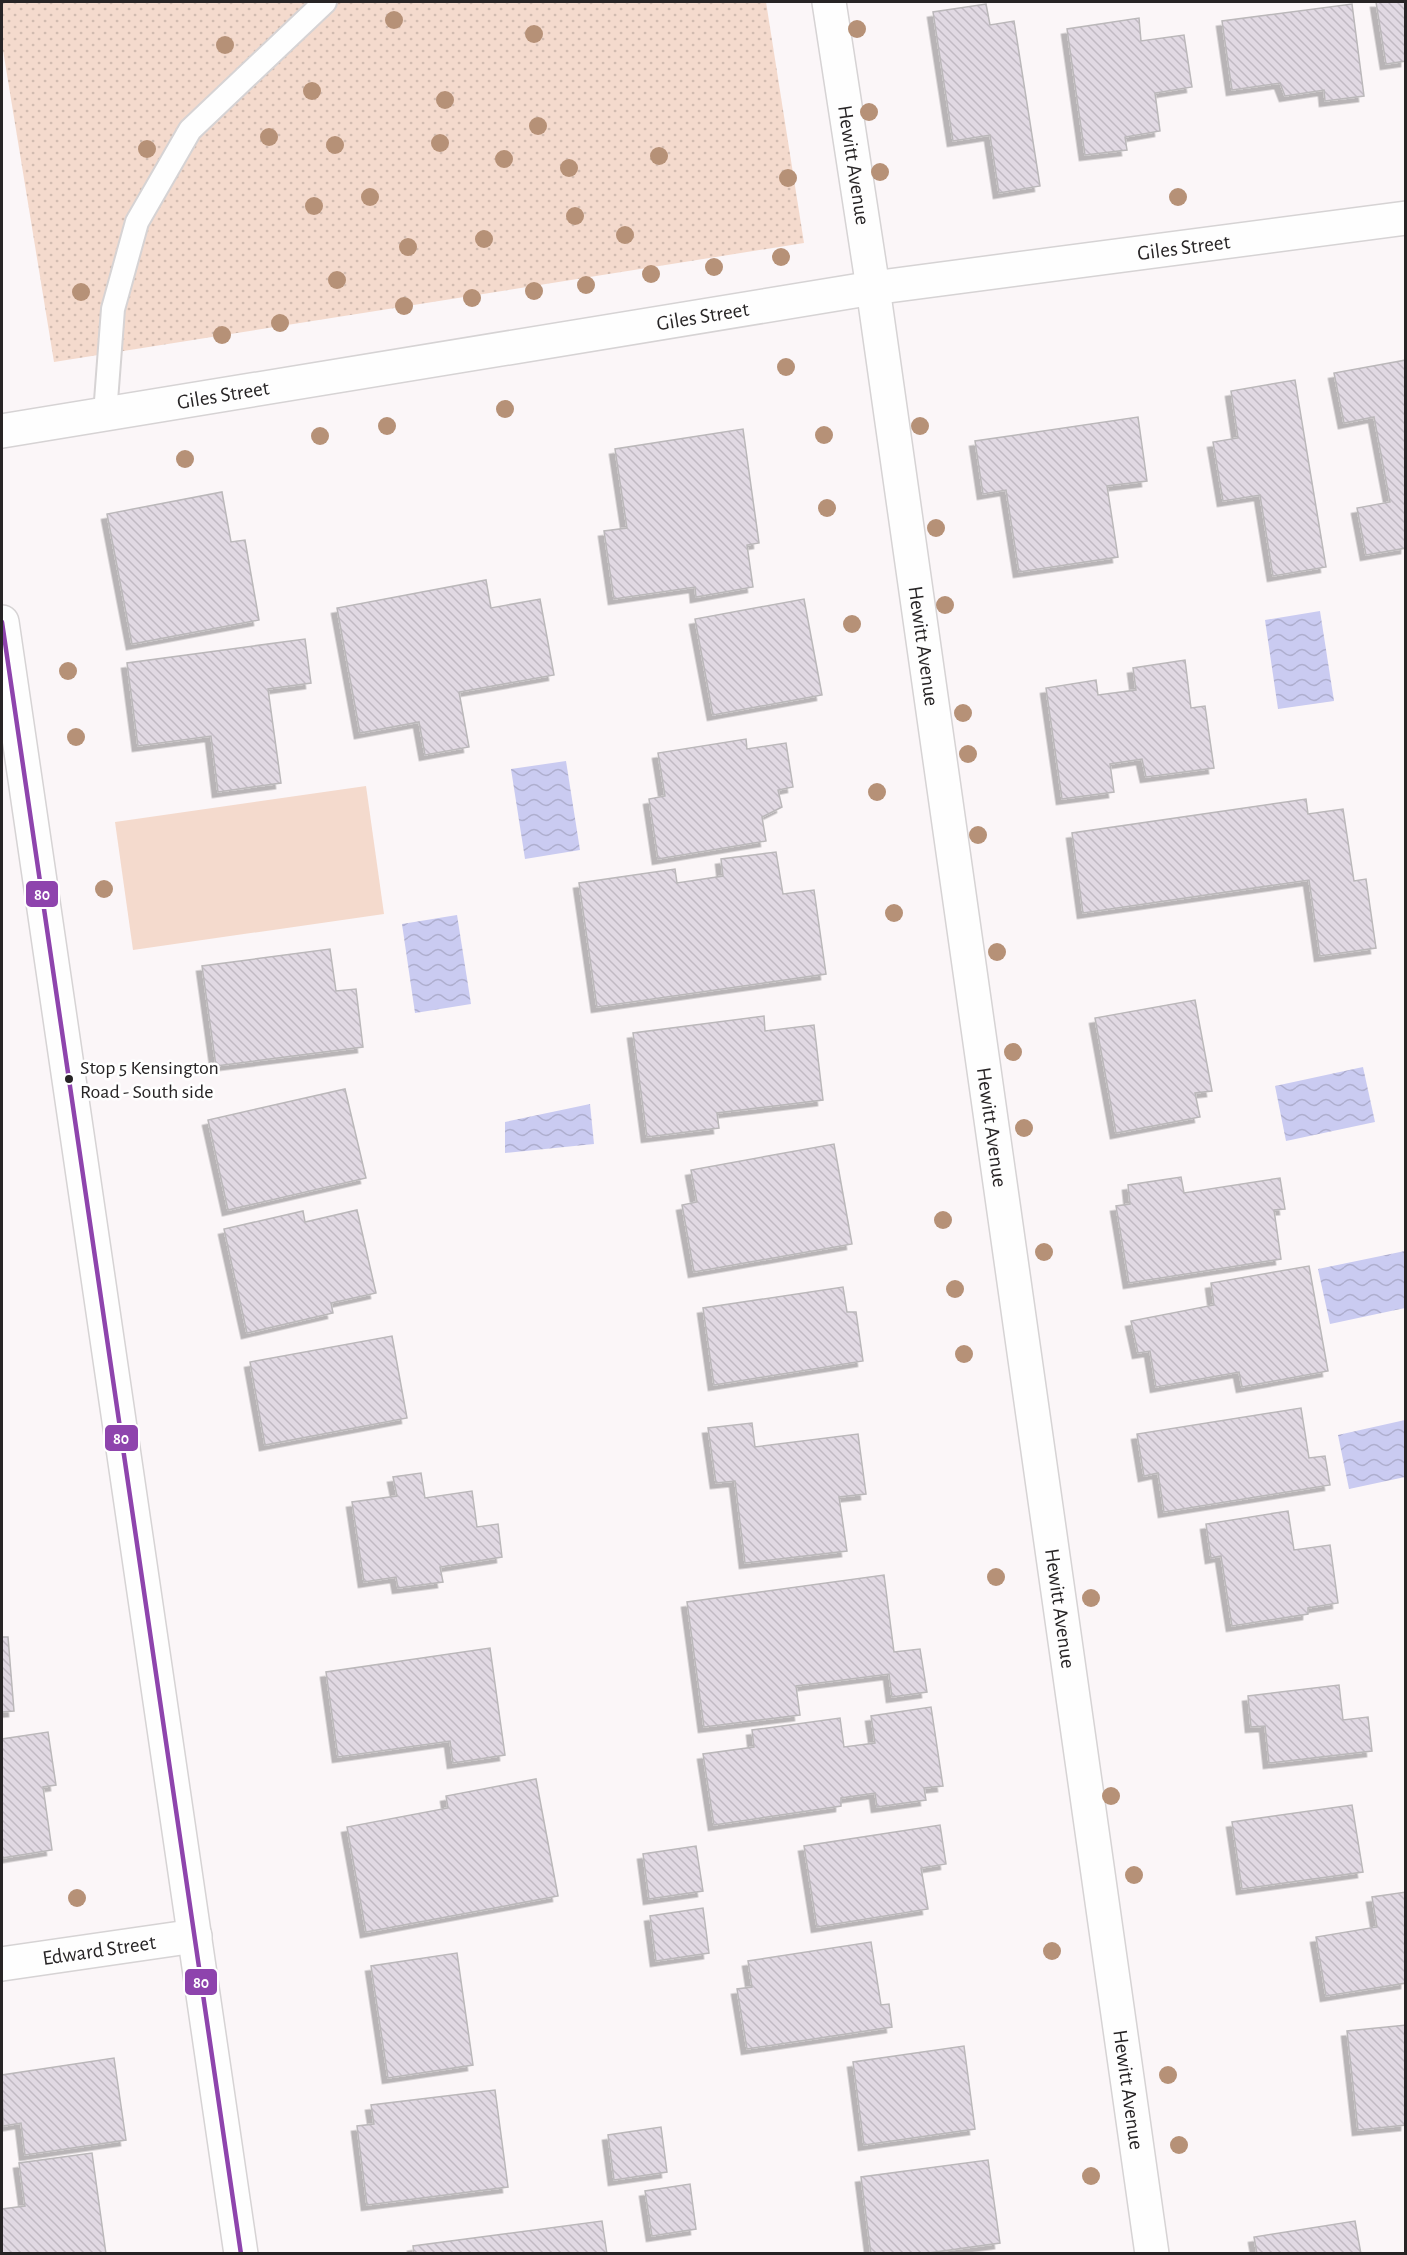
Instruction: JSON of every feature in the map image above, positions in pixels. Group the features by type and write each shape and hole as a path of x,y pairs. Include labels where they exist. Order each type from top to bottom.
{"street":[{"name":"Hewitt Avenue","path":"829,2 873,288 1152,2253"},
{"name":"Giles Street","path":"2,431 873,288 1406,218"},
{"path":"2,622 241,2253"},
{"name":"Edward Street","path":"2,1964 195,1936"}],"lane":[{"path":"105,414 113,309 137,222 190,130 325,2"}],"shaded area":[{"path":"2,2 766,2 804,243 54,362 2,44"},
{"path":"366,786 384,914 133,950 115,822"}],"water":[{"path":"1320,611 1334,701 1278,709 1265,620"},
{"path":"566,761 580,850 525,859 511,769"},
{"path":"457,915 471,1004 415,1013 402,924"},
{"path":"1363,1067 1375,1122 1286,1141 1275,1086"},
{"path":"590,1104 594,1144 505,1153 505,1122"},
{"path":"1405,1251 1405,1308 1330,1324 1318,1269"},
{"path":"1405,1420 1405,1477 1349,1489 1338,1435"}],"building":[{"path":"1376,2 1406,2 1406,61 1386,64"},
{"path":"986,4 990,25 1014,21 1040,186 999,193 990,135 953,141 933,12"},
{"path":"1352,4 1364,96 1325,101 1324,90 1285,96 1280,83 1232,90 1222,21"},
{"path":"1139,18 1141,41 1184,35 1192,87 1155,93 1160,131 1125,137 1127,150 1085,155 1067,29"},
{"path":"1406,360 1406,548 1366,555 1357,508 1390,502 1374,417 1344,423 1334,373"},
{"path":"1295,380 1326,567 1273,576 1260,495 1223,501 1213,442 1238,438 1231,391"},
{"path":"1138,417 1147,481 1107,486 1118,557 1019,572 1006,490 983,494 975,441"},
{"path":"743,429 759,543 747,545 753,587 696,597 695,587 614,599 604,531 627,528 615,449"},
{"path":"222,492 231,542 245,540 259,620 132,644 107,514"},
{"path":"486,580 491,608 540,599 554,675 459,692 469,747 425,755 419,722 360,733 337,608"},
{"path":"804,599 822,695 713,715 695,619"},
{"path":"305,639 311,683 268,689 281,783 218,792 211,736 138,746 127,663"},
{"path":"1185,660 1191,708 1205,706 1214,768 1146,777 1142,759 1110,764 1114,792 1062,799 1046,688 1096,680 1098,695 1136,690 1133,668"},
{"path":"746,739 747,749 786,743 793,787 778,790 782,807 762,817 766,841 658,859 649,799 665,796 658,753"},
{"path":"1306,799 1308,814 1343,809 1354,881 1366,879 1376,948 1320,956 1309,880 1083,913 1072,833"},
{"path":"776,852 783,894 814,890 826,974 597,1007 579,883 675,869 677,883 723,876 721,859"},
{"path":"330,949 336,991 356,989 363,1047 216,1066 202,966"},
{"path":"1195,1000 1212,1091 1195,1093 1200,1117 1116,1133 1095,1018"},
{"path":"764,1016 765,1031 814,1025 823,1100 717,1113 719,1128 647,1137 633,1033"},
{"path":"345,1089 366,1178 228,1210 208,1120"},
{"path":"834,1144 852,1244 694,1272 682,1205 697,1202 691,1170"},
{"path":"1181,1177 1184,1193 1280,1178 1285,1209 1274,1210 1281,1259 1129,1283 1116,1206 1130,1204 1128,1185"},
{"path":"357,1210 376,1293 331,1303 333,1313 247,1333 224,1229 303,1211 305,1222"},
{"path":"1309,1266 1328,1371 1242,1387 1239,1372 1156,1387 1150,1351 1138,1353 1131,1321 1214,1305 1211,1283"},
{"path":"843,1287 847,1312 856,1312 863,1361 714,1385 703,1308"},
{"path":"392,1336 407,1418 265,1445 250,1362"},
{"path":"1301,1408 1309,1458 1325,1456 1330,1485 1164,1512 1158,1473 1144,1476 1137,1434"},
{"path":"752,1423 755,1447 858,1434 866,1494 839,1497 847,1551 745,1563 735,1481 716,1483 708,1428"},
{"path":"421,1473 425,1498 472,1491 477,1527 498,1524 502,1557 440,1567 443,1582 398,1588 396,1577 364,1582 352,1502 397,1496 393,1477"},
{"path":"1288,1511 1294,1550 1330,1545 1338,1603 1308,1608 1308,1614 1232,1626 1221,1556 1211,1558 1206,1524"},
{"path":"884,1575 894,1652 920,1649 927,1692 892,1697 889,1674 796,1686 800,1715 704,1727 687,1602"},
{"path":"2,1637 8,1637 14,1711 2,1712"},
{"path":"490,1648 505,1755 453,1763 450,1741 338,1757 326,1672"},
{"path":"1339,1685 1343,1720 1368,1717 1372,1751 1269,1763 1265,1726 1251,1727 1248,1696"},
{"path":"931,1707 943,1786 924,1788 926,1800 877,1807 875,1793 841,1798 841,1806 714,1825 703,1754 754,1747 752,1730 840,1718 844,1747 875,1743 871,1716"},
{"path":"48,1732 56,1785 43,1787 52,1850 2,1858 2,1739"},
{"path":"536,1779 558,1896 366,1932 347,1827 448,1808 446,1796"},
{"path":"1352,1805 1363,1872 1242,1889 1232,1822"},
{"path":"940,1825 946,1864 921,1868 928,1909 817,1927 804,1846"},
{"path":"696,1846 703,1891 649,1899 643,1854"},
{"path":"1406,1892 1406,1983 1326,1996 1316,1937 1377,1927 1372,1897"},
{"path":"703,1908 709,1953 656,1961 650,1916"},
{"path":"871,1942 881,2005 889,2004 892,2027 747,2049 737,1989 752,1987 748,1961"},
{"path":"457,1953 473,2065 388,2078 371,1966"},
{"path":"1406,2025 1406,2125 1358,2130 1347,2031"},
{"path":"964,2046 975,2129 864,2145 853,2062"},
{"path":"114,2058 126,2140 25,2155 21,2123 3,2126 2,2075"},
{"path":"495,2090 508,2187 367,2205 357,2126 374,2124 371,2105"},
{"path":"661,2127 667,2172 614,2180 608,2135"},
{"path":"92,2153 106,2254 2,2254 2,2209 25,2206 19,2163"},
{"path":"988,2160 1000,2243 921,2254 871,2254 861,2177"},
{"path":"690,2184 696,2229 652,2236 645,2191"},
{"path":"602,2221 607,2254 414,2254 413,2246"},
{"path":"1355,2221 1361,2254 1257,2254 1254,2237"}],"transit line":[{"name":"80","path":"2,622 241,2254"}],"place":[{"name":"Stop 5 Kensington Road - South side","path":"69,1079"}]}
